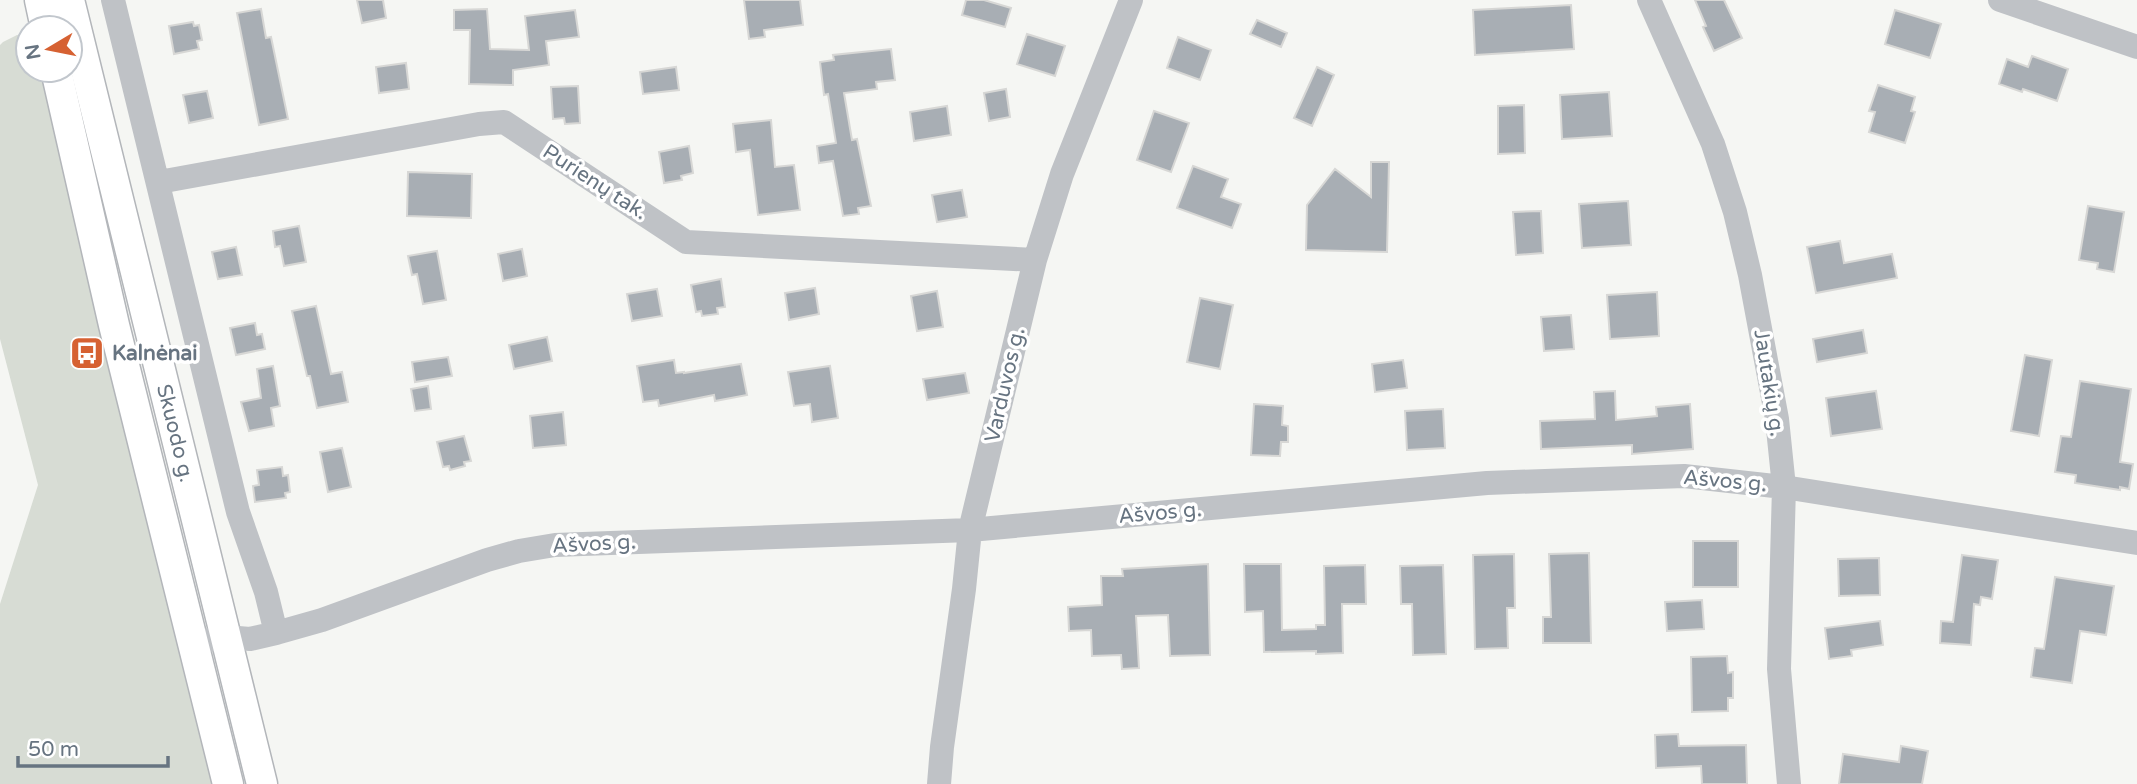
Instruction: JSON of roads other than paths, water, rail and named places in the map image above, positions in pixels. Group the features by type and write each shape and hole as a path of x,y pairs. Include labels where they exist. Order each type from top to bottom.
{"main road":[{"name":"Skuodo g.","path":"69,0 262,784"},
{"name":"Skuodo g.","path":"59,84 114,325 228,784"}],"street":[{"path":"113,0 238,512 266,592 276,633"},
{"name":"Varduvos g.","path":"939,784 970,530 1035,260 1062,174 1131,0"},
{"name":"Jautakių g.","path":"1649,0 1713,144 1735,212 1750,275 1777,419 1784,487 1779,669 1789,784"},
{"path":"2000,0 2137,47"},
{"name":"Purienų tak.","path":"159,182 479,124 504,122 686,242 1035,260"},
{"name":"Ašvos g.","path":"193,643 226,637 250,639 276,633 322,620 487,560 555,545 970,530 1487,483 1684,476 1784,487 2137,543"}],"place":[{"name":"Kalnėnai","path":"87,353"}]}
